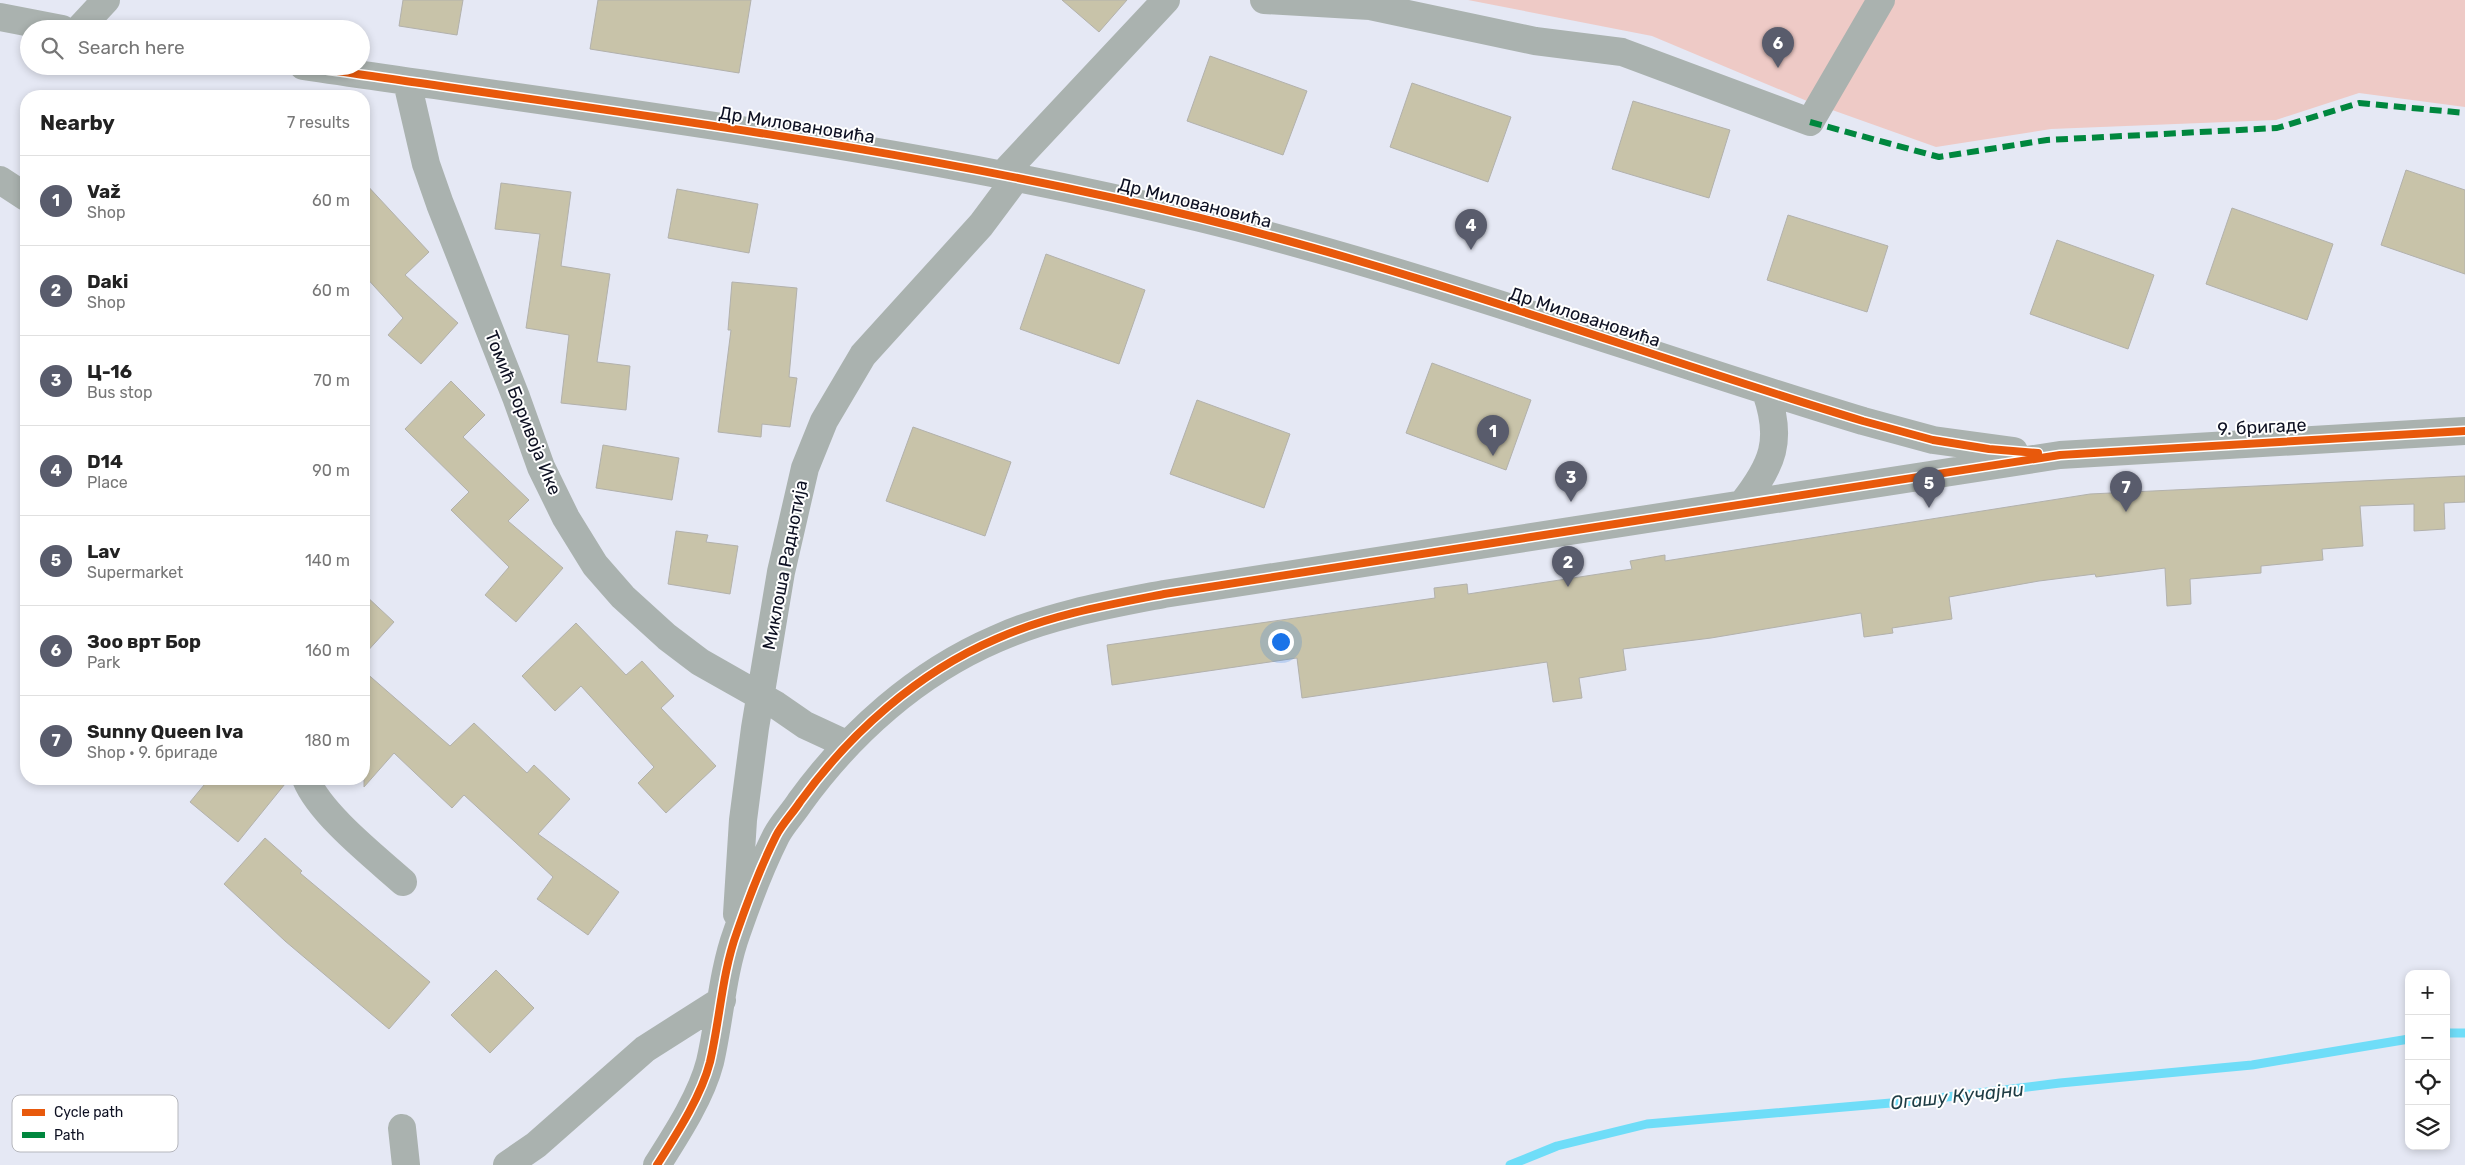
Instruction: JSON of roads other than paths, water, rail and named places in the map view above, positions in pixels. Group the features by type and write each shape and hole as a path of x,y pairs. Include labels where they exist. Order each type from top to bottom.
{"street":[{"path":"87,20 106,0"},
{"name":"Миклоша Раднотија","path":"736,933 743,820 760,698 792,517 805,468 824,421 863,355 981,226 1009,177 1166,0"},
{"path":"1264,0 1370,6 1536,42 1622,52 1810,122 1881,0"},
{"path":"0,18 20,22"},
{"name":"Др Миловановића","path":"362,75 735,130 1009,177 1201,218 1326,252 1455,291 1766,392 1933,440 1989,449 2060,455"},
{"name":"Томић Боривоја Ике","path":"407,82 426,164 541,468 566,518 595,565 623,597 667,637 700,662 760,698 776,705 805,725 846,744"},
{"path":"0,180 20,193"},
{"path":"1742,504 1761,480 1771,454 1775,426 1774,415 1766,392"},
{"name":"9. бригаде","path":"2060,455 2465,431"},
{"path":"657,1165 684,1121 709,1064 736,933 777,835 817,779 846,744 894,702 958,658 996,638 1071,612 1164,594 2060,455"},
{"path":"309,785 335,818 403,882"},
{"path":"507,1165 536,1145 645,1049 722,1000"},
{"path":"402,1128 406,1165"}],"waterway":[{"name":"Огашу Кучајни","path":"2450,1033 2465,1033"},
{"name":"Огашу Кучајни","path":"1510,1165 1557,1146 1647,1124 1914,1101 2060,1083 2252,1065 2405,1040"}],"place":[{"name":"Зоо врт Бор","path":"1778,68"},
{"name":"D14","path":"1471,250"},
{"name":"Važ","path":"1493,456"},
{"name":"Ц-16","path":"1571,502"},
{"name":"Lav","path":"1929,508"},
{"name":"Sunny Queen Iva","path":"2126,512"},
{"name":"Daki","path":"1568,587"}]}
